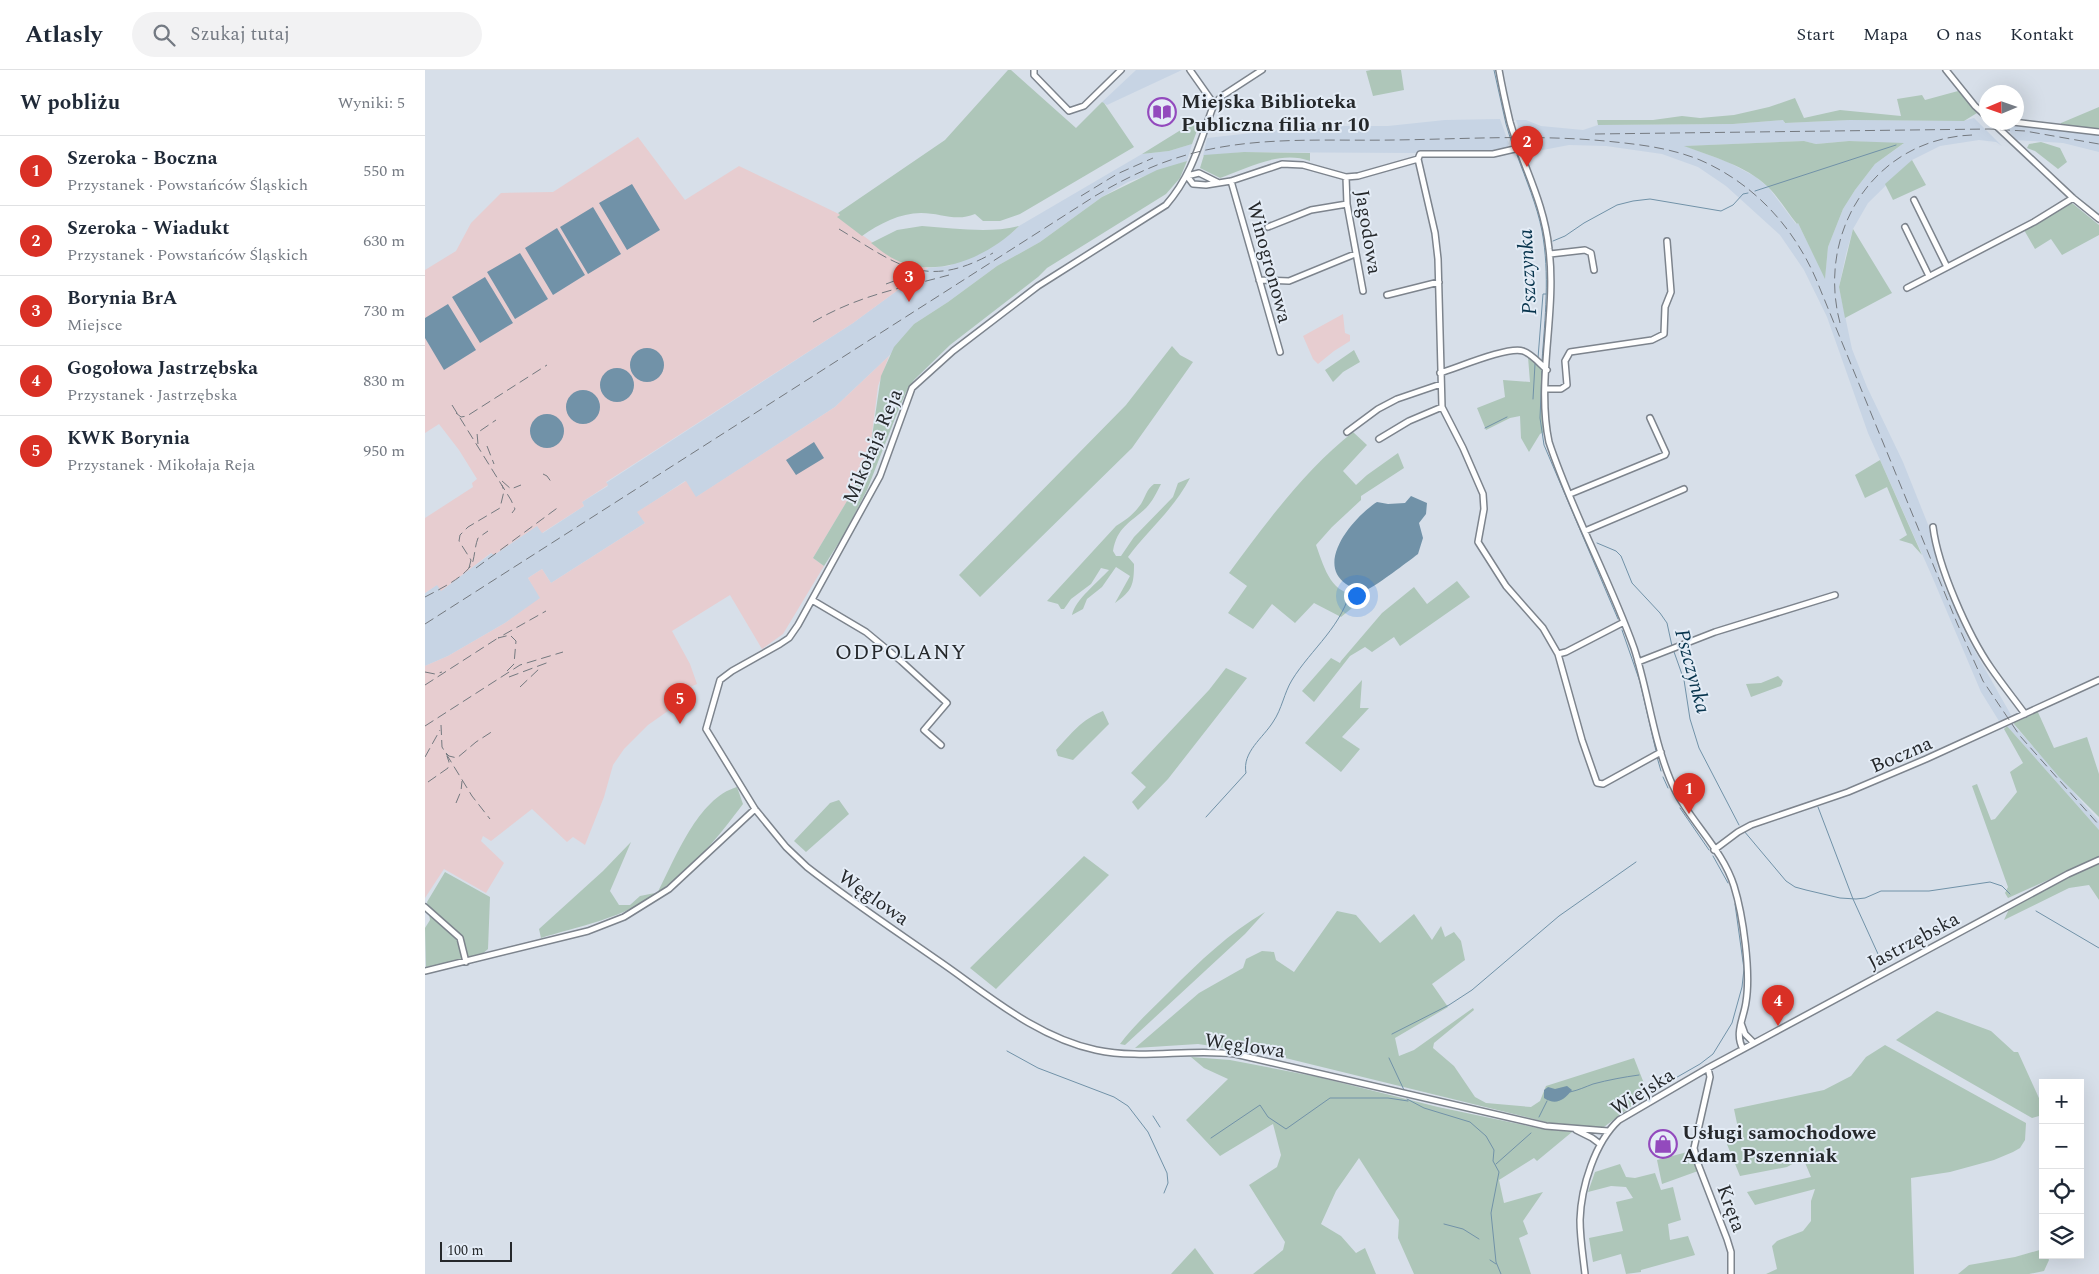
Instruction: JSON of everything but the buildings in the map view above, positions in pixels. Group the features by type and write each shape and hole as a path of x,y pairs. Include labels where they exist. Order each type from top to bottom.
{"street":[{"path":"1034,70 1034,75 1069,111 1084,106 1121,70"},
{"path":"1190,70 1214,104 1222,96 1262,70"},
{"path":"1499,70 1510,122 1540,200 1546,224 1551,274 1545,412 1549,442 1624,622 1638,662 1670,781 1680,801 1721,860 1734,886 1745,952 1747,994 1738,1033 1743,1049"},
{"path":"1946,70 1979,110"},
{"name":"Mikołaja Reja","path":"755,809 707,729 720,680 789,638 877,482 912,388 953,351 1039,286 1166,205 1178,191 1187,176 1214,104"},
{"path":"2024,123 2099,132"},
{"path":"2001,130 2073,198 2099,219"},
{"path":"1519,148 1493,154 1420,154 1418,159 1435,233 1439,282 1442,407 1463,448 1483,494 1484,509 1477,539 1481,549 1511,593 1543,628 1558,654 1581,740 1597,784 1603,784 1661,752"},
{"path":"1178,191 1193,184 1231,181 1271,166 1289,163 1346,177 1358,176 1418,159"},
{"path":"1193,163 1199,173 1217,182"},
{"path":"1193,184 1187,176 1199,173"},
{"name":"Jagodowa","path":"1346,177 1347,204 1363,291"},
{"name":"Winogronowa","path":"1231,181 1279,352"},
{"path":"1907,288 2034,222 2073,198"},
{"path":"1914,200 1947,267"},
{"path":"1268,227 1311,210 1347,204"},
{"path":"1905,227 1929,276"},
{"path":"1546,389 1561,389 1567,385 1565,361 1570,352 1652,340 1665,334 1665,307 1671,292 1667,241"},
{"path":"1550,254 1585,250 1591,253 1594,270"},
{"path":"1259,280 1289,280 1355,254"},
{"path":"1387,295 1439,282"},
{"path":"1440,373 1506,351 1518,350 1530,355 1547,370"},
{"path":"1347,432 1378,409 1397,399 1441,384"},
{"path":"1379,439 1409,421 1442,407"},
{"path":"1570,494 1665,455 1666,453 1650,418"},
{"path":"1585,531 1684,489"},
{"path":"1933,527 1944,572 1971,632 1990,667 2025,714"},
{"path":"1638,662 1747,621 1835,595"},
{"path":"812,600 865,632 901,661 946,703 924,730 941,745"},
{"path":"1558,654 1566,652 1624,622"},
{"name":"Boczna","path":"1714,850 1751,825 1849,792 2099,680"},
{"path":"425,971 588,931 624,917 669,889 755,809"},
{"name":"Węglowa","path":"755,809 793,855 818,876 1013,1012 1056,1038 1093,1050 1127,1055 1204,1052 1235,1054 1546,1126 1576,1130 1608,1131"},
{"name":"Jastrzębska","path":"1743,1049 2068,874 2099,860"},
{"path":"425,907 457,935 462,945 466,962"},
{"path":"1741,1023 1745,1034 1754,1043"},
{"name":"Wiejska","path":"1585,1274 1581,1212 1587,1180 1600,1144 1608,1131 1635,1110 1743,1049"},
{"name":"Kręta","path":"1709,1068 1710,1077 1693,1148 1731,1250 1731,1274"},
{"path":"1576,1130 1593,1138 1600,1144"}],"shaded area":[{"path":"1136,70 1182,70 1107,105 1102,102"},
{"path":"1974,118 1979,123 1979,130 1986,130 2002,146 1996,142 1979,140 1940,146 1912,160 1868,203 1853,229 1839,287 1852,349 1867,387 1903,462 1929,527 1939,574 1968,639 2011,715 2008,717 2099,821 2099,830 2007,726 2004,719 1999,721 1981,692 1868,433 1827,317 1804,270 1780,235 1726,186 1698,167 1662,154 1606,146 1569,145 1527,153 1516,120 1526,120 1541,126 1583,130 1598,125 1733,124 1784,120 1784,123 1850,120 1963,121","holes":["1804,141 1816,144 1849,141 1903,144 1875,164 1843,209 1828,247 1825,278 1798,223 1796,224 1769,188 1756,177 1728,162 1685,146"]},
{"path":"1500,119 1509,144 1506,149 1487,152 1422,150 1415,153 1244,152 1203,156 1207,138 1279,130 1320,128 1335,122 1340,126 1388,126 1445,120"},
{"path":"2024,126 2099,135 2099,152 2063,143 2016,140 2009,130 2024,130"},
{"path":"638,137 685,200 739,166 841,215 838,217 896,260 928,268 853,323 606,482 608,485 582,502 584,506 542,533 537,526 494,555 491,553 441,591 437,585 425,593 425,518 473,487 472,483 477,479 459,450 439,424 425,433 425,270 456,251 471,223 501,193 553,192"},
{"path":"1192,144 1187,161 1128,182 1102,197 1040,242 997,266 914,324 889,356 835,407 695,498 685,481 638,512 645,523 551,583 542,569 528,578 541,598 505,623 448,656 425,666 425,593 438,584 441,590 492,553 494,555 538,525 543,533 584,506 582,502 608,486 606,483 853,323 928,268 949,266 1013,232 1019,226 1142,154 1169,151"},
{"path":"1343,314 1345,333 1350,335 1350,341 1318,364 1313,359 1303,336"},
{"path":"889,356 878,386 869,457 853,491 813,558 824,566 783,634 762,649 730,595 672,631 690,664 697,684 686,689 675,706 648,725 624,749 613,765 604,797 585,845 573,837 567,842 532,809 491,841 483,836 481,841 504,863 486,893 444,869 425,898 425,666 448,656 505,623 540,598 528,578 542,569 551,583 645,523 637,512 686,481 696,497 835,407"}],"green space":[{"path":"1008,70 1011,70 1076,128 1102,102 1104,103 1134,147 1020,214 1000,221 983,221 975,214 955,217 913,213 890,220 862,236 837,217 840,215 838,213 945,140"},
{"path":"1401,70 1404,90 1373,96 1366,71"},
{"path":"1958,91 1977,113 1964,121 1850,120 1785,123 1783,120 1733,124 1598,125 1597,120 1653,120 1682,116 1700,118 1734,115 1769,107 1795,98 1804,118 1840,110 1901,116 1897,99 1922,95 1925,100"},
{"path":"2099,107 2099,130 2061,126 2061,123"},
{"path":"1192,123 1198,128 1192,144 1169,151 1142,154"},
{"path":"1804,141 1816,144 1849,141 1904,143 1875,164 1843,209 1828,247 1825,279 1798,223 1768,187 1739,167 1684,146"},
{"path":"2041,142 2060,148 2067,162 2058,169 2035,151 2027,148 2029,144"},
{"path":"1244,152 1310,153 1310,161 1299,158 1276,159 1253,165 1220,178 1200,168 1204,155"},
{"path":"1912,160 1926,185 1893,200 1885,184"},
{"path":"1187,161 1180,178 1166,194 1047,268 950,345 914,380 906,392 867,490 845,533 824,566 813,558 853,491 869,457 881,376 894,347 914,324 997,266 1040,242 1102,197 1157,170"},
{"path":"2072,203 2099,225 2099,235 2062,255 2051,239 2035,249 2024,230"},
{"path":"922,226 995,230 1019,226 993,247 962,262 945,266 912,266 893,258 871,243 897,230"},
{"path":"1853,229 1892,293 1845,318 1839,287"},
{"path":"1172,346 1180,355 1193,362 1132,448 980,597 959,575 1126,405"},
{"path":"1354,350 1360,362 1343,372 1333,382 1325,370"},
{"path":"1528,357 1544,371 1542,411 1544,432 1540,434 1529,452 1521,438 1520,416 1510,418 1486,430 1477,408 1505,397 1503,380 1530,382"},
{"path":"1353,432 1367,445 1343,471 1356,485 1398,453 1404,468 1361,496 1361,500 1316,545 1323,565 1339,589 1357,595 1369,594 1341,617 1314,603 1295,623 1272,604 1253,629 1228,613 1247,586 1229,573 1287,498 1318,463"},
{"path":"1880,460 1922,555 1912,544 1899,540 1907,535 1887,487 1865,498 1855,475"},
{"path":"1190,478 1169,510 1128,557 1134,564 1133,577 1131,587 1121,599 1115,603 1130,576 1116,567 1102,587 1087,599 1083,609 1072,615 1077,603 1109,570 1101,568 1091,584 1071,599 1064,609 1061,609 1058,604 1047,601 1116,526 1136,511 1151,486 1161,484 1148,506 1121,531 1113,551 1116,556 1121,556 1134,537 1173,497 1178,483"},
{"path":"1457,581 1470,597 1400,646 1394,637 1372,652 1365,647 1350,656 1314,702 1302,691 1331,658 1340,663 1382,613 1414,587 1427,604"},
{"path":"1226,668 1247,678 1168,779 1138,810 1132,802 1146,787 1131,773 1209,690"},
{"path":"1778,676 1783,681 1781,686 1751,697 1746,684 1761,683"},
{"path":"1362,680 1360,708 1369,708 1342,737 1360,749 1341,772 1305,743"},
{"path":"2037,710 2054,748 2087,737 2099,774 2099,817 2059,777 2014,724 2014,721"},
{"path":"1103,711 1109,724 1073,760 1058,756 1056,750 1072,733 1089,718"},
{"path":"2007,726 2099,830 2099,857 2008,898 2005,893 2008,887 1972,786 1977,784 1991,820 1995,819 2017,792 2010,772 2023,763 2004,729"},
{"path":"737,787 743,804 694,863 658,892 680,847 699,816 723,793"},
{"path":"839,800 849,814 806,852 794,841 830,803"},
{"path":"631,842 610,891 619,905 630,905 640,896 655,893 645,901 617,915 541,938 539,929 603,871"},
{"path":"1084,856 1109,875 996,989 970,968"},
{"path":"2099,864 2099,900 2089,885 2069,888 2004,920 2010,907 2069,876"},
{"path":"445,872 490,897 488,949 480,956 426,967 425,928 430,920 427,902"},
{"path":"1337,911 1356,915 1380,943 1414,914 1432,940 1441,926 1445,937 1454,932 1461,941 1465,960 1432,984 1448,1007 1395,1038 1399,1056 1414,1050 1473,1008 1474,1010 1434,1043 1433,1048 1454,1066 1475,1097 1486,1103 1531,1107 1540,1101 1546,1086 1634,1058 1647,1091 1650,1092 1604,1127 1550,1123 1273,1055 1198,1044 1135,1048 1199,993 1243,968 1246,959 1262,951 1274,952 1276,960 1294,972"},
{"path":"1265,912 1245,934 1125,1045 1120,1044 1144,1016 1204,958 1227,938"},
{"path":"1937,1011 1991,1031 2014,1052 2018,1052 2039,1098 2039,1116 2032,1118 1896,1040"},
{"path":"1885,1045 2026,1123 2025,1140 2020,1148 1994,1160 1950,1172 1911,1178 1914,1274 1766,1274 1777,1269 1772,1246 1777,1241 1803,1231 1811,1221 1811,1201 1815,1189 1755,1205 1747,1192 1811,1177 1803,1158 1787,1167 1740,1176 1724,1137 1739,1133 1734,1109 1824,1090 1851,1076 1866,1057"},
{"path":"1191,1057 1230,1060 1318,1077 1438,1107 1542,1129 1572,1132 1537,1161 1534,1158 1499,1180 1504,1203 1543,1192 1523,1221 1528,1234 1519,1238 1531,1274 1414,1274 1398,1238 1399,1220 1359,1158 1336,1191 1321,1224 1341,1236 1356,1253 1365,1248 1376,1274 1253,1274 1283,1250 1285,1242 1249,1185 1277,1167 1281,1155 1273,1124 1220,1156 1186,1120 1228,1079 1204,1068"},
{"path":"1693,1137 1692,1147 1702,1182 1698,1171 1662,1184 1657,1160 1691,1151 1691,1139"},
{"path":"1620,1164 1626,1177 1635,1178 1655,1173 1661,1190 1673,1187 1681,1220 1668,1224 1670,1240 1688,1236 1695,1255 1641,1270 1641,1272 1626,1274 1621,1254 1593,1262 1589,1238 1623,1231 1616,1202 1633,1198 1626,1187 1611,1186 1588,1192 1595,1172"},
{"path":"1195,1248 1214,1274 1171,1274"},
{"path":"2039,1250 2039,1259 2049,1260 2044,1271 2029,1274 1958,1274 1969,1265 2015,1257"}],"water":[{"path":"632,184 660,230 627,250 599,203"},
{"path":"593,207 621,254 588,274 560,227"},
{"path":"557,228 585,275 553,295 525,248"},
{"path":"520,253 548,299 515,319 487,272"},
{"path":"485,277 513,323 480,343 452,297"},
{"path":"448,304 476,350 444,370 425,338 425,318"},
{"path":"647,348 659,353 664,365 659,377 647,382 635,377 630,365 635,353"},
{"path":"617,368 629,373 634,385 629,397 617,402 605,397 600,385 605,373"},
{"path":"583,390 595,395 600,407 595,419 583,424 571,419 566,407 571,395"},
{"path":"547,414 559,419 564,431 559,443 547,448 535,443 530,431 535,419"},
{"path":"814,442 824,458 796,475 786,460"},
{"path":"1411,496 1427,503 1426,514 1419,523 1423,538 1418,554 1368,589 1359,590 1346,584 1337,575 1334,564 1336,552 1350,528 1368,508 1377,502 1388,504 1405,503"},
{"path":"1567,1086 1572,1090 1563,1099 1552,1102 1544,1098 1544,1090 1548,1087 1555,1089"}],"waterway":[{"name":"Pszczynka","path":"1494,70 1513,147"},
{"path":"1755,191 1896,145"},
{"name":"Pszczynka","path":"1517,155 1537,212 1542,231 1546,263 1542,361"},
{"path":"1553,241 1565,236 1617,205 1633,201 1650,199 1721,211 1733,205 1743,194 1748,193"},
{"name":"Pszczynka","path":"1538,358 1543,294 1546,294"},
{"path":"1533,399 1535,364"},
{"name":"Pszczynka","path":"1542,371 1540,418 1544,445 1618,619"},
{"path":"1485,428 1507,417"},
{"name":"Pszczynka","path":"1597,543 1616,551 1621,556 1632,583 1667,623 1672,646"},
{"path":"1206,817 1246,773 1247,758 1250,752 1276,717 1292,680 1334,625 1347,601 1351,587"},
{"path":"1622,630 1640,682 1656,751"},
{"name":"Pszczynka","path":"1673,649 1684,680 1690,719 1699,748 1739,825"},
{"path":"1657,757 1661,771"},
{"path":"1663,777 1668,788"},
{"path":"1818,807 1853,899 1883,965"},
{"path":"1680,808 1709,850"},
{"name":"Pszczynka","path":"1744,831 1786,881 1795,887 1806,890 1840,898 1856,899 1865,898 1881,891 1929,891 1990,882 2002,886 2010,894"},
{"path":"1713,856 1728,883"},
{"path":"1392,1034 1449,1005 1472,990 1559,916 1636,862"},
{"path":"1658,1088 1700,1064 1713,1054 1732,1023 1742,987 1744,969 1735,904"},
{"name":"Pszczynka","path":"2036,911 2099,948"},
{"path":"1007,1051 1038,1068 1114,1097 1128,1106 1148,1132 1167,1173 1168,1183 1164,1193"},
{"path":"1389,1058 1404,1090"},
{"path":"1570,1092 1593,1084 1639,1075"},
{"path":"1211,1138 1260,1105 1268,1117 1286,1129 1330,1098 1388,1098 1408,1101"},
{"path":"1407,1099 1424,1108 1470,1122 1486,1136 1494,1150 1493,1161 1499,1172 1491,1213 1496,1262 1501,1274"},
{"path":"1539,1117 1547,1101"},
{"path":"1153,1116 1160,1127"},
{"path":"1496,1164 1531,1133"},
{"path":"1444,1224 1463,1229 1479,1239"},
{"path":"1490,1260 1496,1264"}],"railway":[{"path":"1595,134 1989,129 2025,131 2099,144"},
{"path":"1840,323 1835,289 1837,256 1845,225 1860,196 1881,172 1907,153 1937,140 1972,135"},
{"path":"425,624 1095,196 1154,166 1200,151 1260,142 1560,138 1626,143 1680,153 1700,160 1719,170 1754,194 1769,208 1796,241 1816,279 1957,623 1983,681 2020,736 2099,825"},
{"path":"1081,196 1117,174 1153,158"},
{"path":"839,229 895,262 912,268 930,271 948,270 969,264 993,253"},
{"path":"886,284 922,273"},
{"path":"813,322 863,299 949,275"},
{"path":"456,413 461,417 467,416 547,365"},
{"path":"452,405 511,500 515,509 512,513"},
{"path":"478,444 477,433 496,420"},
{"path":"487,446 494,464"},
{"path":"543,474 552,483"},
{"path":"502,481 511,489 521,485"},
{"path":"469,568 471,560 459,541 460,535 468,527 500,508 504,491 502,485"},
{"path":"476,568 560,506"},
{"path":"425,597 452,582 470,567 478,538 488,531"},
{"path":"507,671 514,664 516,641 510,635 498,638 546,611"},
{"path":"425,685 498,638"},
{"path":"425,726 520,665 563,652"},
{"path":"509,677 549,662"},
{"path":"520,687 540,668"},
{"path":"425,672 435,674 442,672"},
{"path":"441,725 442,747 472,796 490,819"},
{"path":"425,757 440,730"},
{"path":"446,753 457,758 493,731"},
{"path":"428,782 448,768 447,756"},
{"path":"456,803 461,791 462,781"}],"place":[{"name":"Miejska Biblioteka Publiczna filia nr 10","path":"1162,112"},
{"name":"Szeroka - Wiadukt","path":"1527,167"},
{"name":"Borynia BrA","path":"909,302"},
{"name":"KWK Borynia","path":"680,724"},
{"name":"Szeroka - Boczna","path":"1689,814"},
{"name":"Gogołowa Jastrzębska","path":"1778,1026"},
{"name":"Usługi samochodowe Adam Pszenniak","path":"1663,1144"}],"district":[{"name":"ODPOLANY","path":"901,652"}]}
